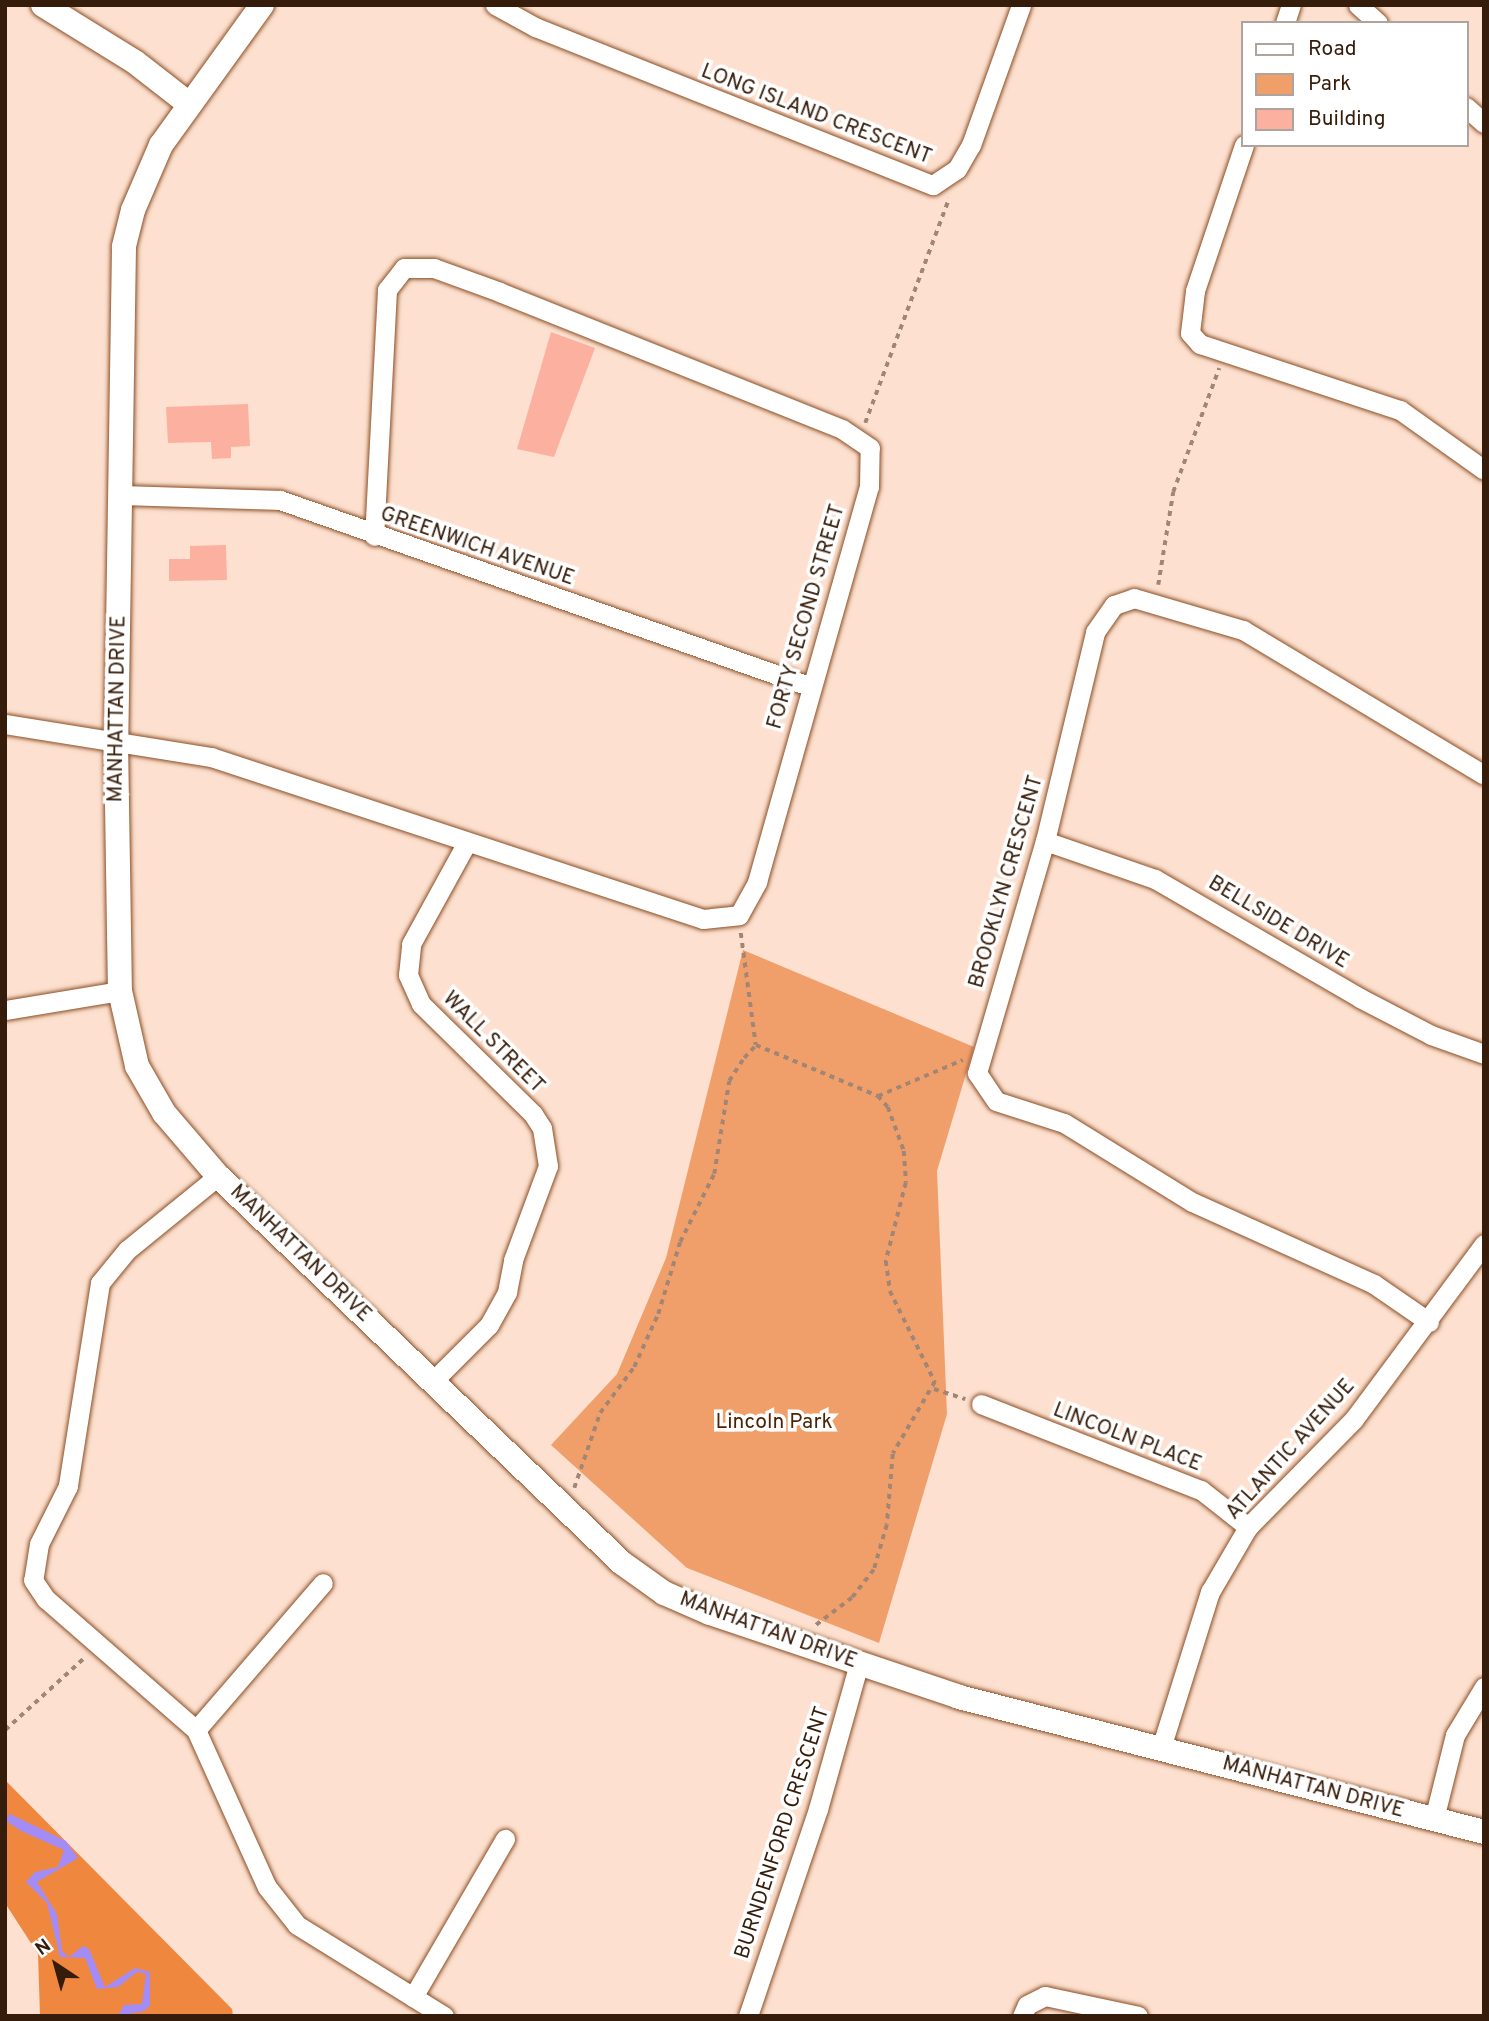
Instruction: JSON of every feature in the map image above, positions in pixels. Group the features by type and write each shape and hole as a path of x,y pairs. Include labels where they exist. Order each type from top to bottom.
{"street":[{"path":"43,5 135,62 189,104"},
{"name":"MANHATTAN DRIVE","path":"262,5 189,104 145,177 124,247 123,495 116,740 120,991 137,1066 163,1114 218,1176 566,1509 664,1593 959,1697 1484,1832"},
{"name":"LONG ISLAND CRESCENT","path":"495,5 535,27 912,179 933,185 957,169 971,145 1021,5"},
{"path":"1358,5 1376,21"},
{"path":"1468,109 1484,123"},
{"path":"1243,147 1188,321 1190,334 1200,344 1226,350 1399,410 1484,470"},
{"path":"374,536 387,290 404,268 434,268 487,287 859,438"},
{"name":"FORTY SECOND STREET","path":"739,915 757,881 809,686 869,487 873,463 859,438"},
{"name":"GREENWICH AVENUE","path":"123,495 260,497 809,686"},
{"name":"BROOKLYN CRESCENT","path":"1429,1322 1374,1283 1192,1202 1064,1123 996,1101 977,1073 980,1053 1045,841 1100,619 1134,598 1243,630 1484,775"},
{"path":"5,724 211,757 466,844 703,919 739,915"},
{"name":"BELLSIDE DRIVE","path":"1045,841 1155,879 1360,998 1431,1035 1484,1054"},
{"name":"WALL STREET","path":"433,1381 489,1325 507,1292 513,1260 548,1166 542,1128 533,1114 421,1004 408,975 411,944 466,844"},
{"path":"5,1010 120,991"},
{"path":"218,1176 127,1250 100,1283 68,1486 39,1544 33,1580 46,1599 101,1643 196,1730 267,1887 297,1925 444,2016"},
{"name":"ATLANTIC AVENUE","path":"1161,1748 1210,1592 1248,1528 1354,1419 1429,1322 1484,1244"},
{"name":"LINCOLN PLACE","path":"981,1404 1201,1490 1248,1528"},
{"path":"196,1730 323,1583"},
{"name":"BURNDENFORD CRESCENT","path":"748,2016 818,1809 859,1663"},
{"path":"1434,1819 1455,1735 1484,1687"},
{"path":"413,1997 505,1839"},
{"path":"1022,2016 1027,2005 1045,1996 1138,2016"}],"path":[{"path":"859,438 938,237 957,169"},
{"path":"1155,604 1173,492 1226,350"},
{"path":"566,1509 600,1413 634,1367 658,1314 680,1242 714,1174 730,1081 756,1045 739,915"},
{"path":"756,1045 878,1096 888,1107 905,1162 906,1183 886,1261 890,1291 933,1389 981,1404"},
{"path":"878,1096 980,1053"},
{"path":"797,1642 852,1598 874,1570 887,1525 894,1454 933,1389"},
{"path":"5,1730 101,1643"}],"green space":[{"name":"Lincoln Park","path":"743,950 974,1047 937,1171 947,1414 879,1643 687,1568 551,1445 617,1374 666,1258"}],"shaded area":[{"path":"5,1780 232,2009 233,2016 40,2016 38,1954 5,1903"},
{"path":"10,1814 66,1841 78,1858 37,1882 57,1914 62,1951 69,1957 83,1946 89,1949 105,1987 135,1968 150,1972 150,2006 144,2011 118,2016 124,2005 142,2004 146,1974 137,1972 118,1987 97,1989 85,1958 60,1957 47,1903 26,1882 35,1872 58,1867 64,1850 21,1831 5,1820"}],"building":[{"path":"551,332 595,348 554,457 517,449"},
{"path":"248,404 250,446 231,447 231,458 212,459 211,442 168,443 166,407"},
{"path":"226,545 227,580 169,581 169,559 190,559 190,546"}]}
